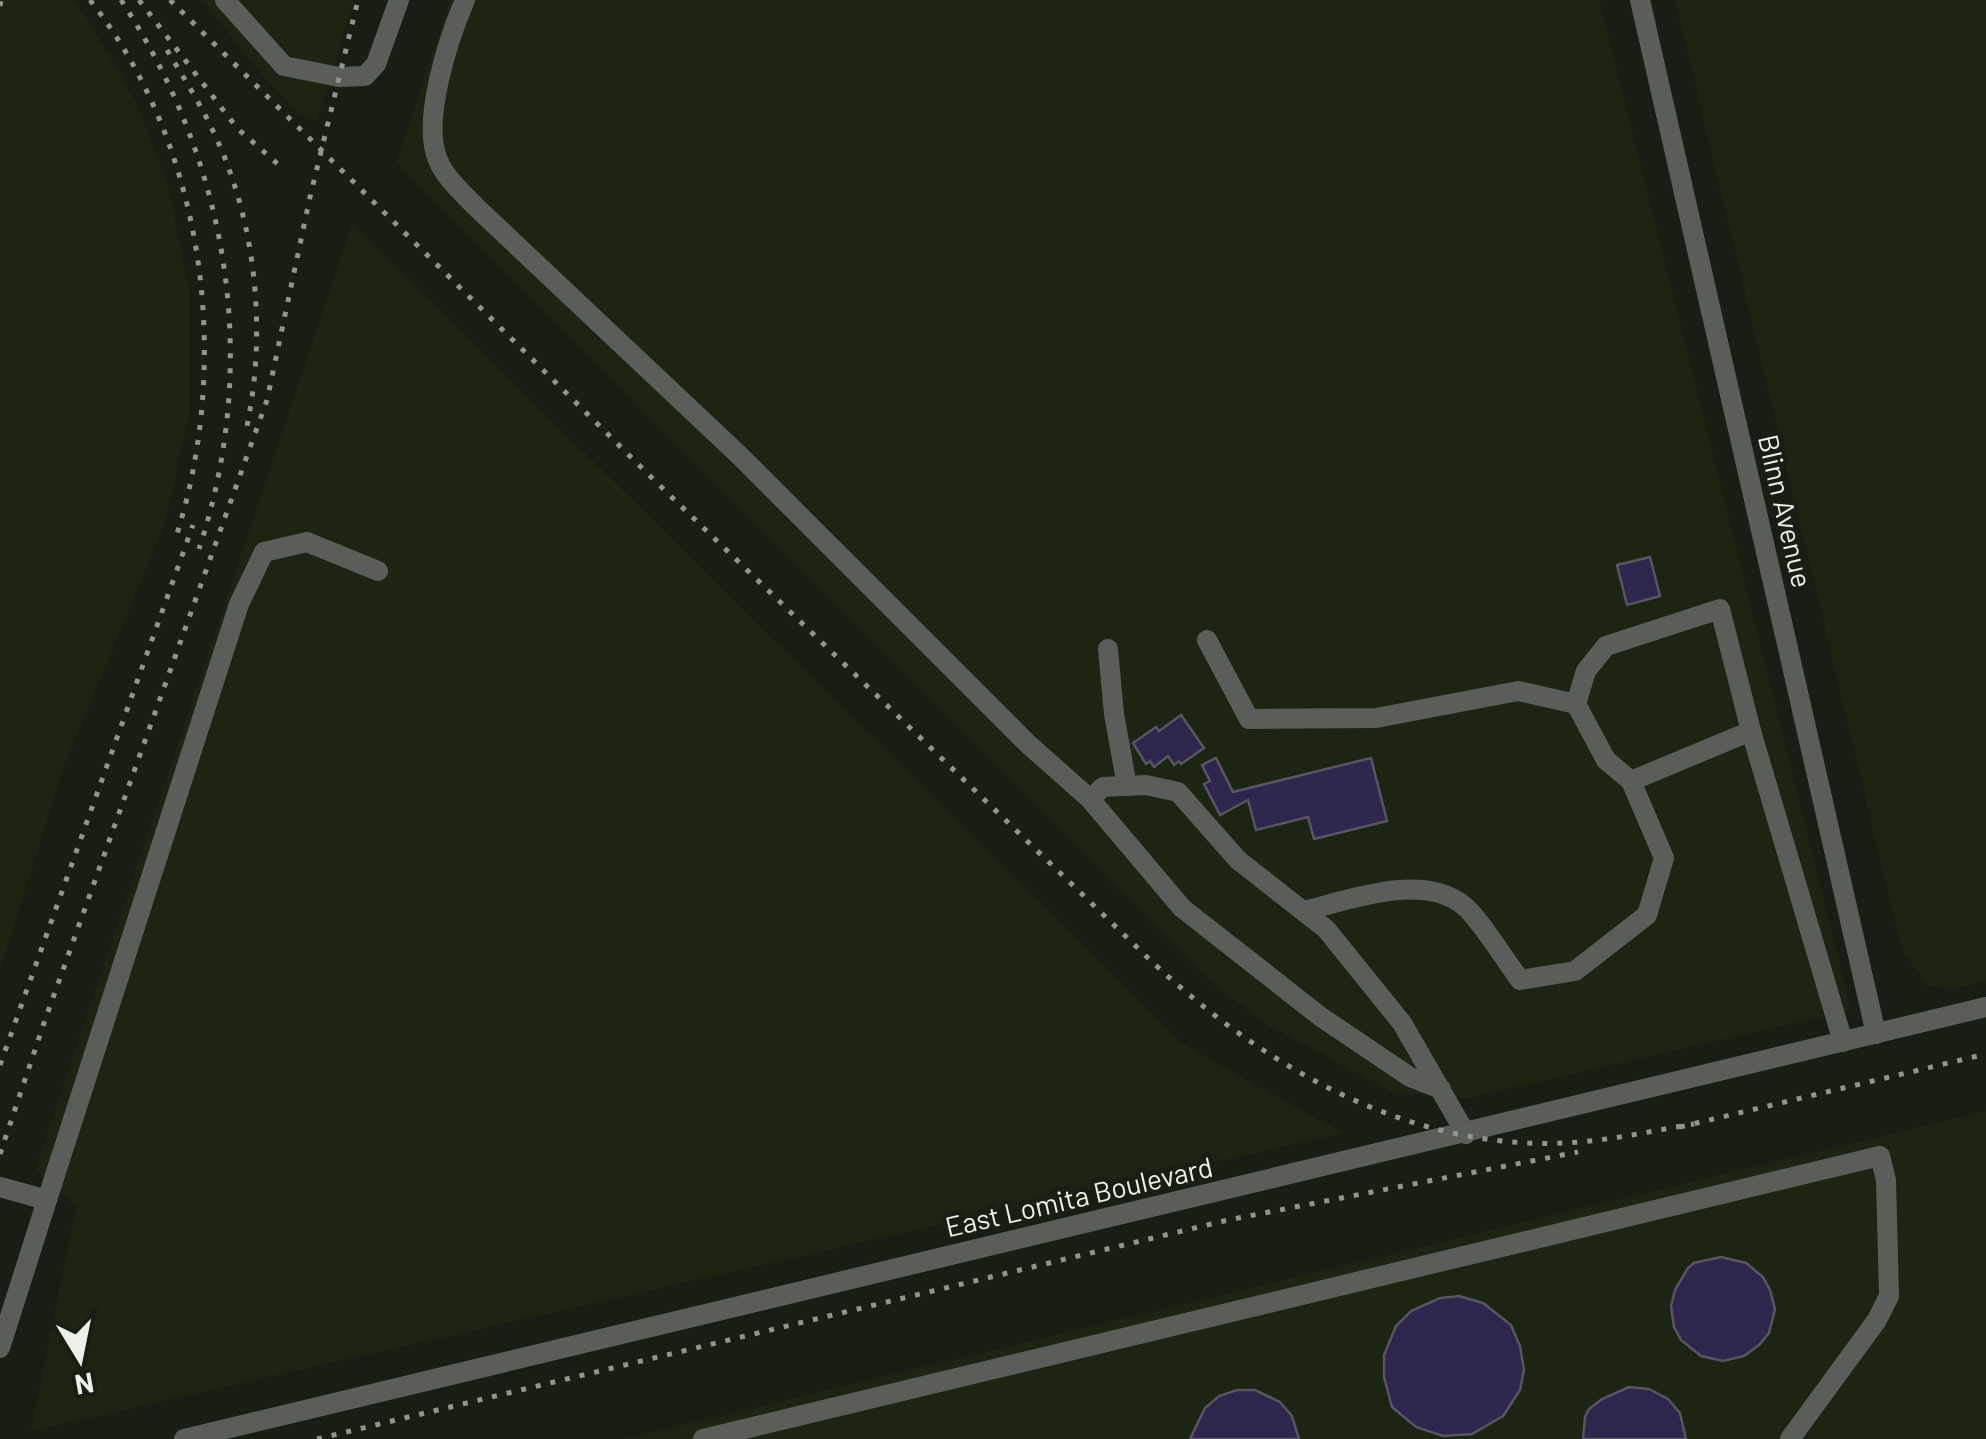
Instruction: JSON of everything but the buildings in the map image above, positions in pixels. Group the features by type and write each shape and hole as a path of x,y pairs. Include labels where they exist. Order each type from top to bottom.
{"street":[{"path":"225,0 284,66 339,77 365,76 376,64 399,0"},
{"path":"466,0 447,50 434,123 436,158 446,174 477,208 740,456 1028,744 1090,799 1182,908 1321,1017 1410,1077 1441,1089"},
{"name":"Blinn Avenue","path":"1640,0 1876,1034"},
{"path":"0,1348 239,604 264,552 307,542 378,571"},
{"path":"1304,911 1387,891 1423,889 1463,904 1520,980 1575,971 1647,915 1664,858 1632,781 1606,760 1576,704 1586,671 1606,646 1720,609 1751,731 1843,1042"},
{"path":"1206,640 1249,719 1376,718 1518,691 1576,704"},
{"path":"1108,649 1127,786"},
{"path":"1632,781 1751,731"},
{"path":"1090,799 1103,787 1146,786 1178,792 1238,860 1326,929 1402,1023 1466,1134"},
{"name":"East Lomita Boulevard","path":"184,1439 1986,1008"},
{"path":"703,1439 1880,1156 1886,1180 1889,1296 1790,1439"},
{"path":"0,1187 46,1200"}],"shaded area":[{"path":"0,0 73,0 137,104 168,184 189,290 189,417 164,526 64,766 0,971"},
{"path":"202,0 354,0 317,121 297,112 267,81"},
{"path":"450,0 1600,0 1851,1010 1469,1098 1393,1092 1268,1025 1220,990 396,163"},
{"path":"1675,0 1986,0 1986,981 1953,989 1927,985 1902,951"},
{"path":"352,223 1186,1046 1343,1133 31,1431 76,1207 35,1170"},
{"path":"1986,1111 1986,1439 625,1439"}],"railway":[{"path":"0,6 1,0"},
{"path":"90,0 129,58 160,121 183,188 198,258 204,329 202,400 193,470 176,537"},
{"path":"121,0 158,63 187,129 209,196 224,266 230,336 228,407 218,478 199,549"},
{"path":"139,0 237,128 280,166"},
{"path":"170,0 653,479 1148,958 1238,1033 1338,1093 1448,1132 1506,1141 1565,1143 1694,1124"},
{"path":"0,1154 267,400 310,197 358,0"},
{"path":"167,50 197,100 228,165 248,238 254,276 256,352 247,426"},
{"path":"0,1065 193,525"},
{"path":"1680,1127 1986,1054"},
{"path":"317,1439 1228,1220 1578,1152"}]}
